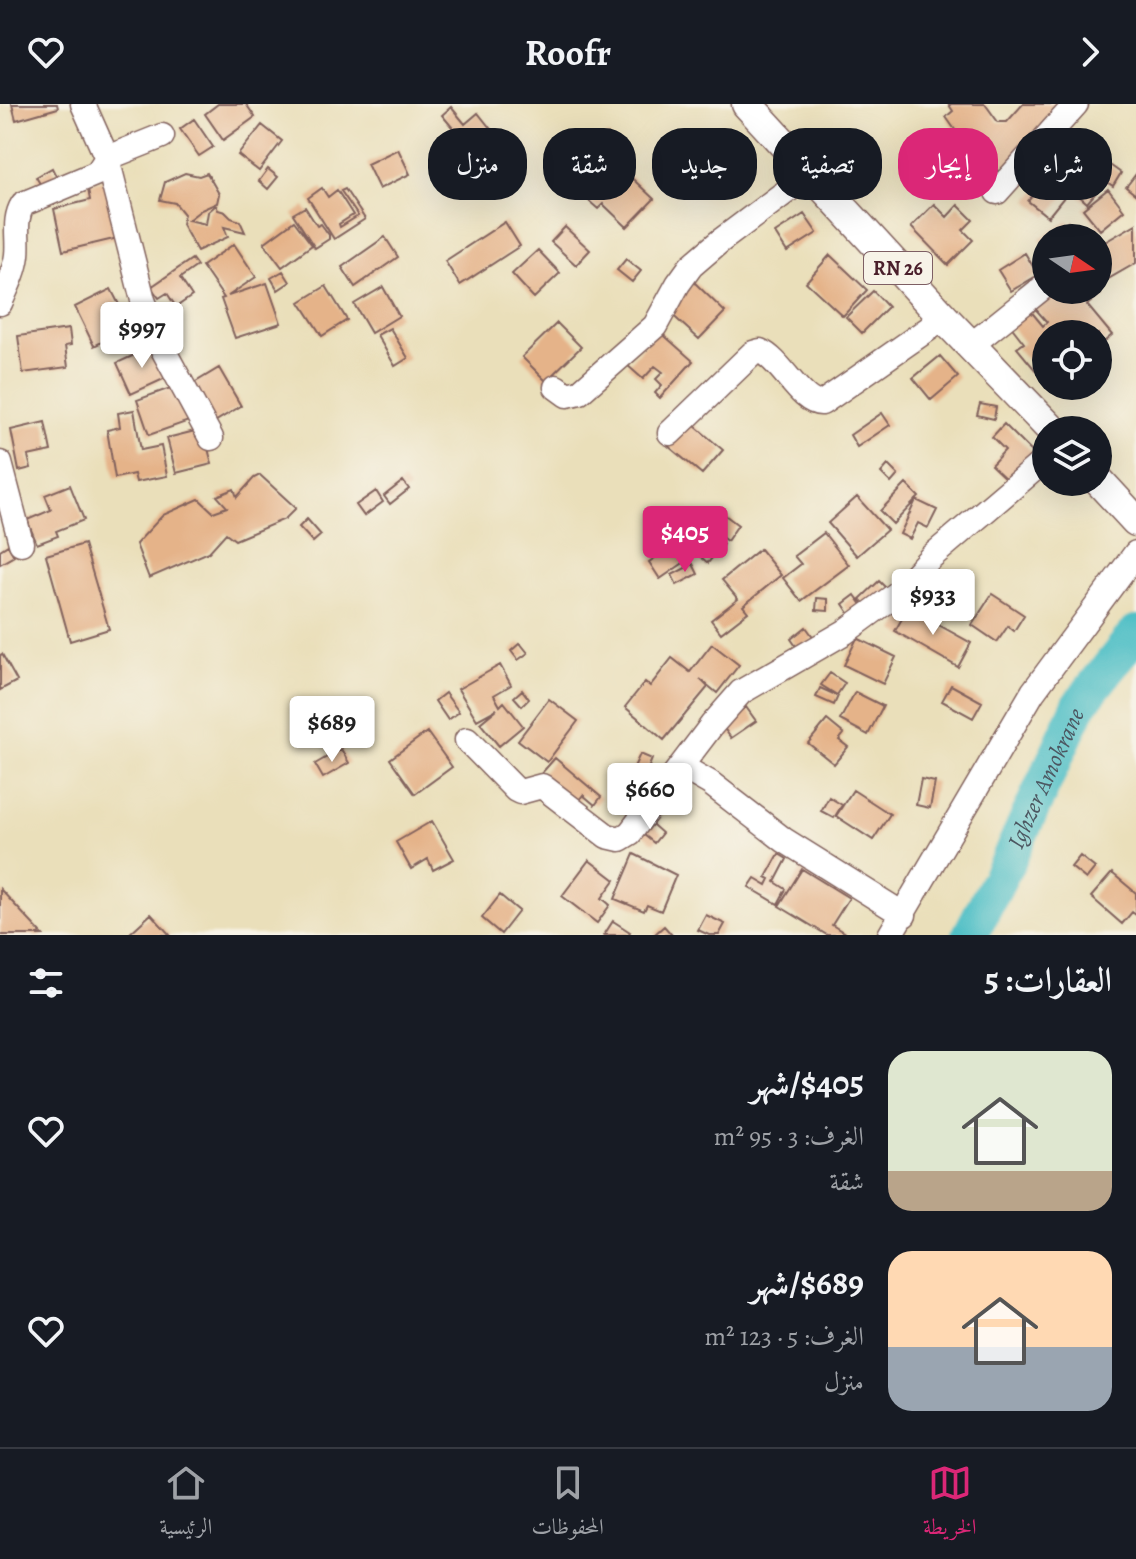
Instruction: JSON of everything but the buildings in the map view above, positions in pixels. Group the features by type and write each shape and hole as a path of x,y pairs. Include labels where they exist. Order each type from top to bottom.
{"main road":[{"name":"RN 26","path":"747,104 773,132"},
{"name":"RN 26","path":"836,200 1038,416"},
{"path":"1112,495 1136,521"}],"street":[{"path":"83,104 107,158 143,300 160,344 211,438"},
{"path":"998,191 1076,104"},
{"path":"0,303 15,271 17,220 23,204 97,173 107,158 162,136"},
{"path":"556,387 567,395 580,392 655,326 691,266 775,200"},
{"path":"970,346 1032,296"},
{"path":"670,433 753,353 760,351 771,357 810,401 822,403 944,318"},
{"path":"0,463 21,543"},
{"path":"467,740 516,790 520,792 542,786 607,836 620,839 630,833 741,692 845,632 898,593 931,557 1032,471"},
{"path":"682,767 710,783 897,925 1033,692 1136,553"}],"waterway":[{"name":"Ighzer Amokrane","path":"970,935 1007,863 1080,704 1136,633"}]}
